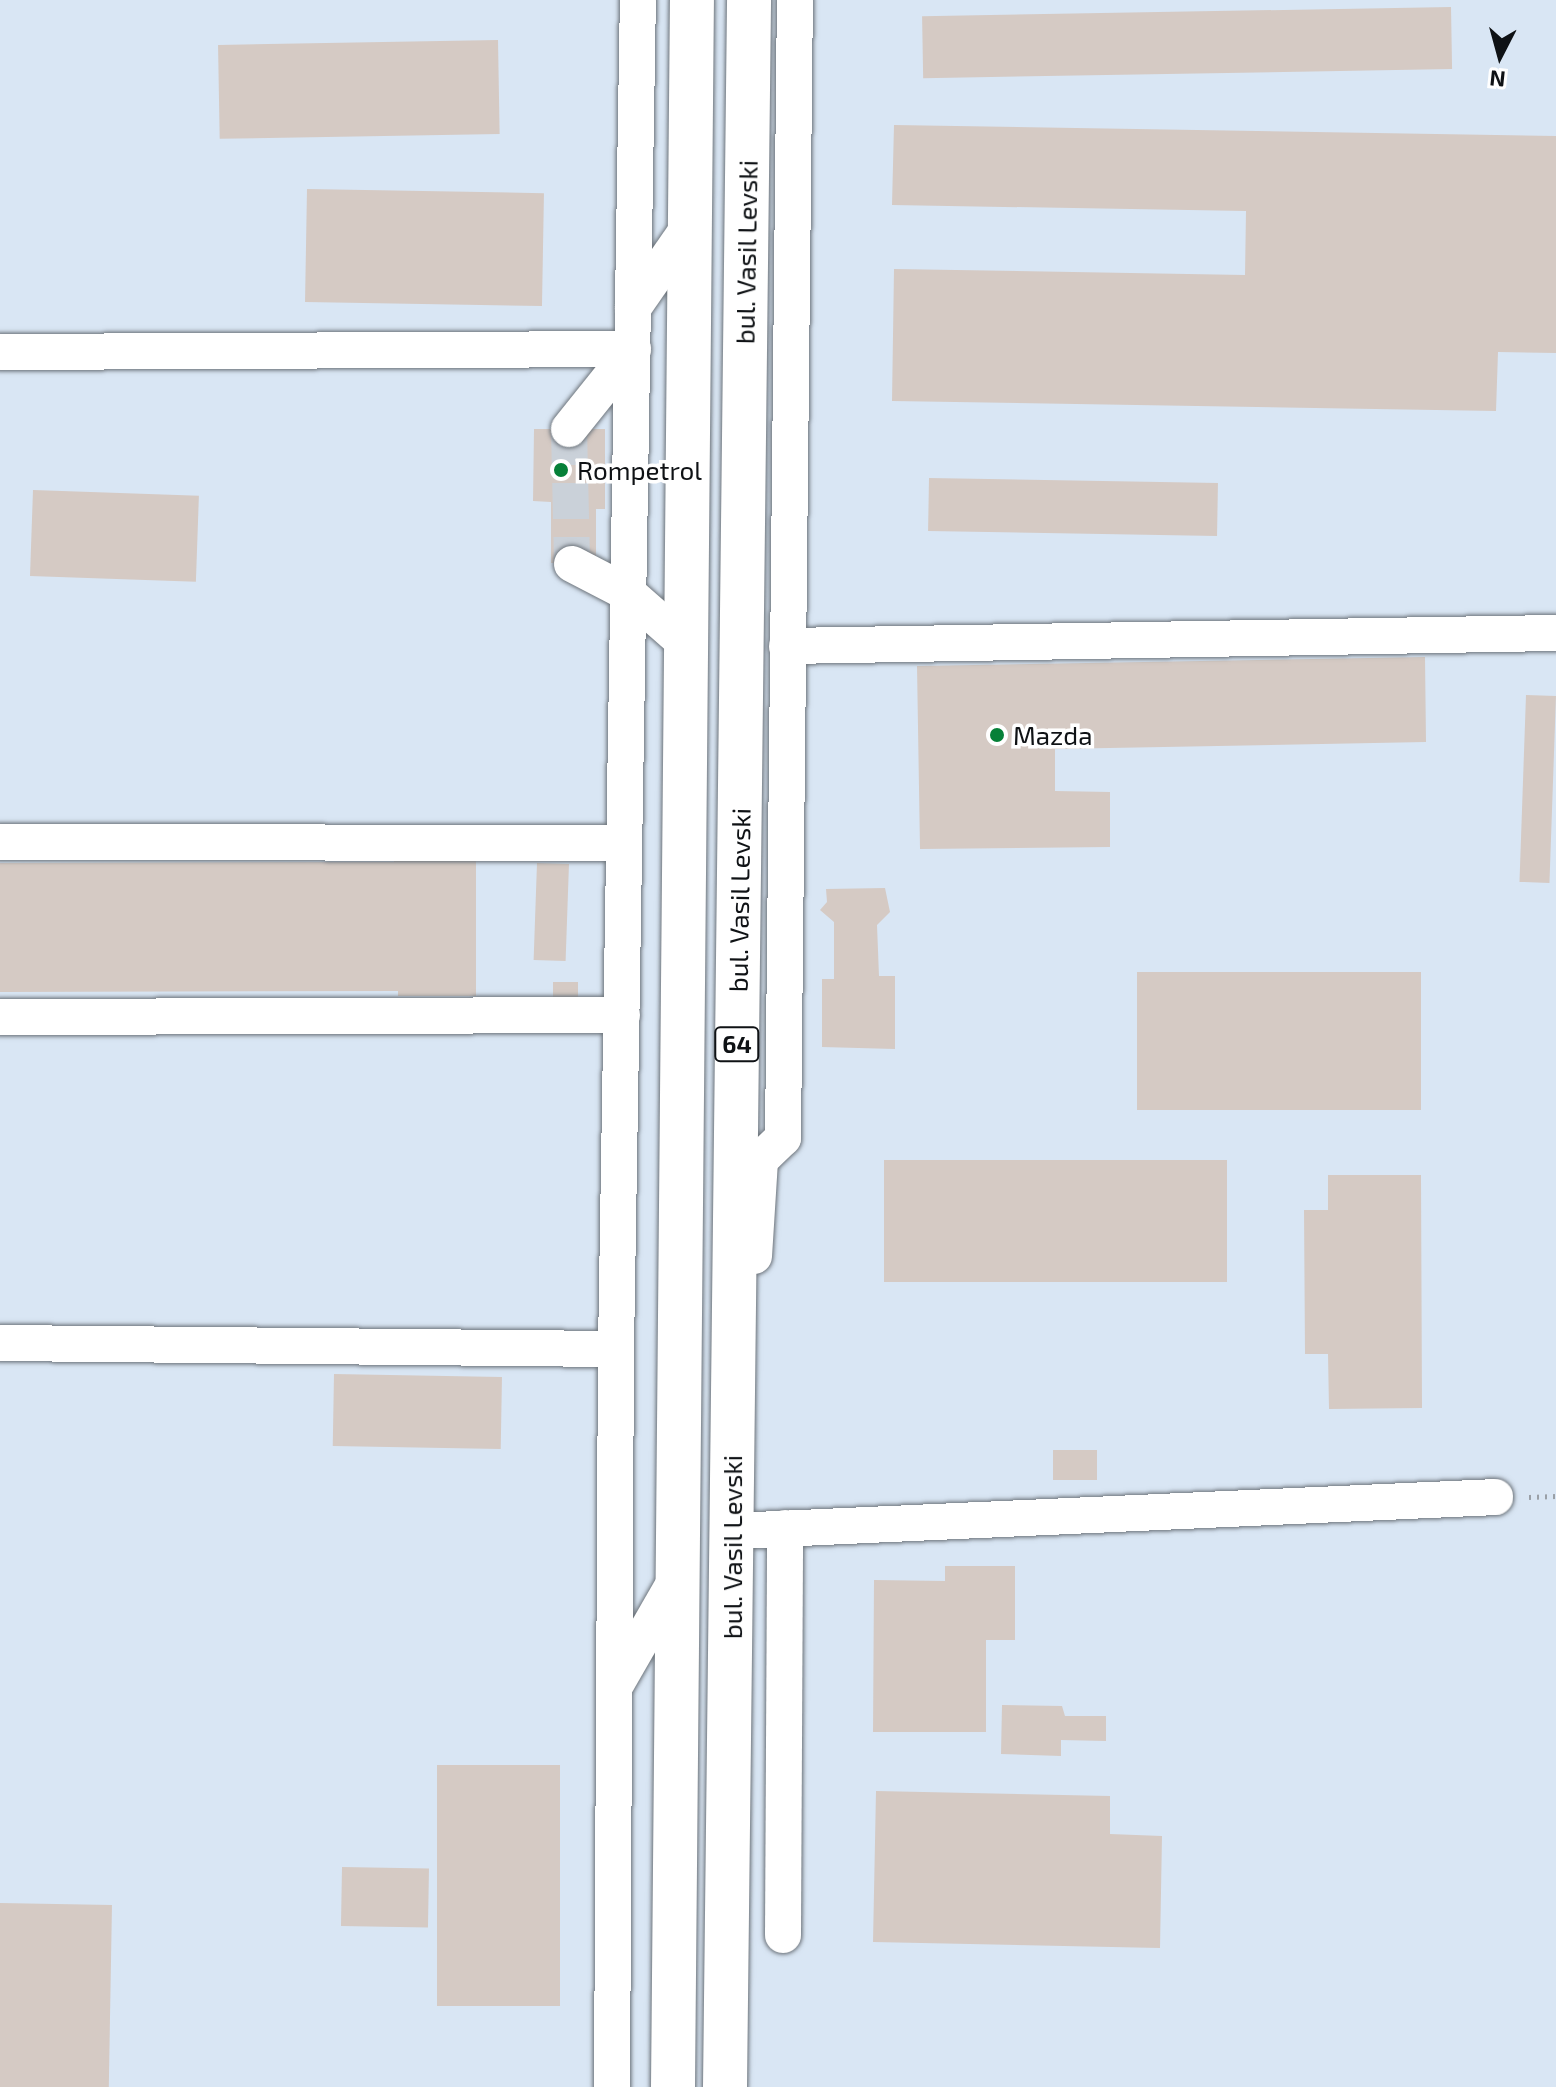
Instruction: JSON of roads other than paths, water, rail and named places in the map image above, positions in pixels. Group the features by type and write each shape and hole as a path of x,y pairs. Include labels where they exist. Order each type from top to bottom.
{"main road":[{"name":"64","path":"673,2087 692,0"},
{"name":"bul. Vasil Levski","path":"725,2087 749,0"}],"lane":[{"path":"612,2087 616,1349 638,0"},
{"path":"732,1403 749,1338 760,1160 783,1138 795,0"},
{"path":"633,308 689,227"},
{"path":"0,352 633,349"},
{"path":"569,429 633,349"},
{"path":"572,564 628,593 685,643"},
{"path":"787,646 1556,633"},
{"path":"740,809 785,865"},
{"path":"0,842 623,843"},
{"path":"0,1017 622,1015"},
{"path":"0,1343 616,1349"},
{"path":"733,1531 1495,1497"},
{"path":"783,1935 785,1528"},
{"path":"615,1687 676,1580"}],"tunnel":[{"path":"569,429 572,564"}],"place":[{"name":"Rompetrol","path":"561,470"},
{"name":"Mazda","path":"997,735"}]}
